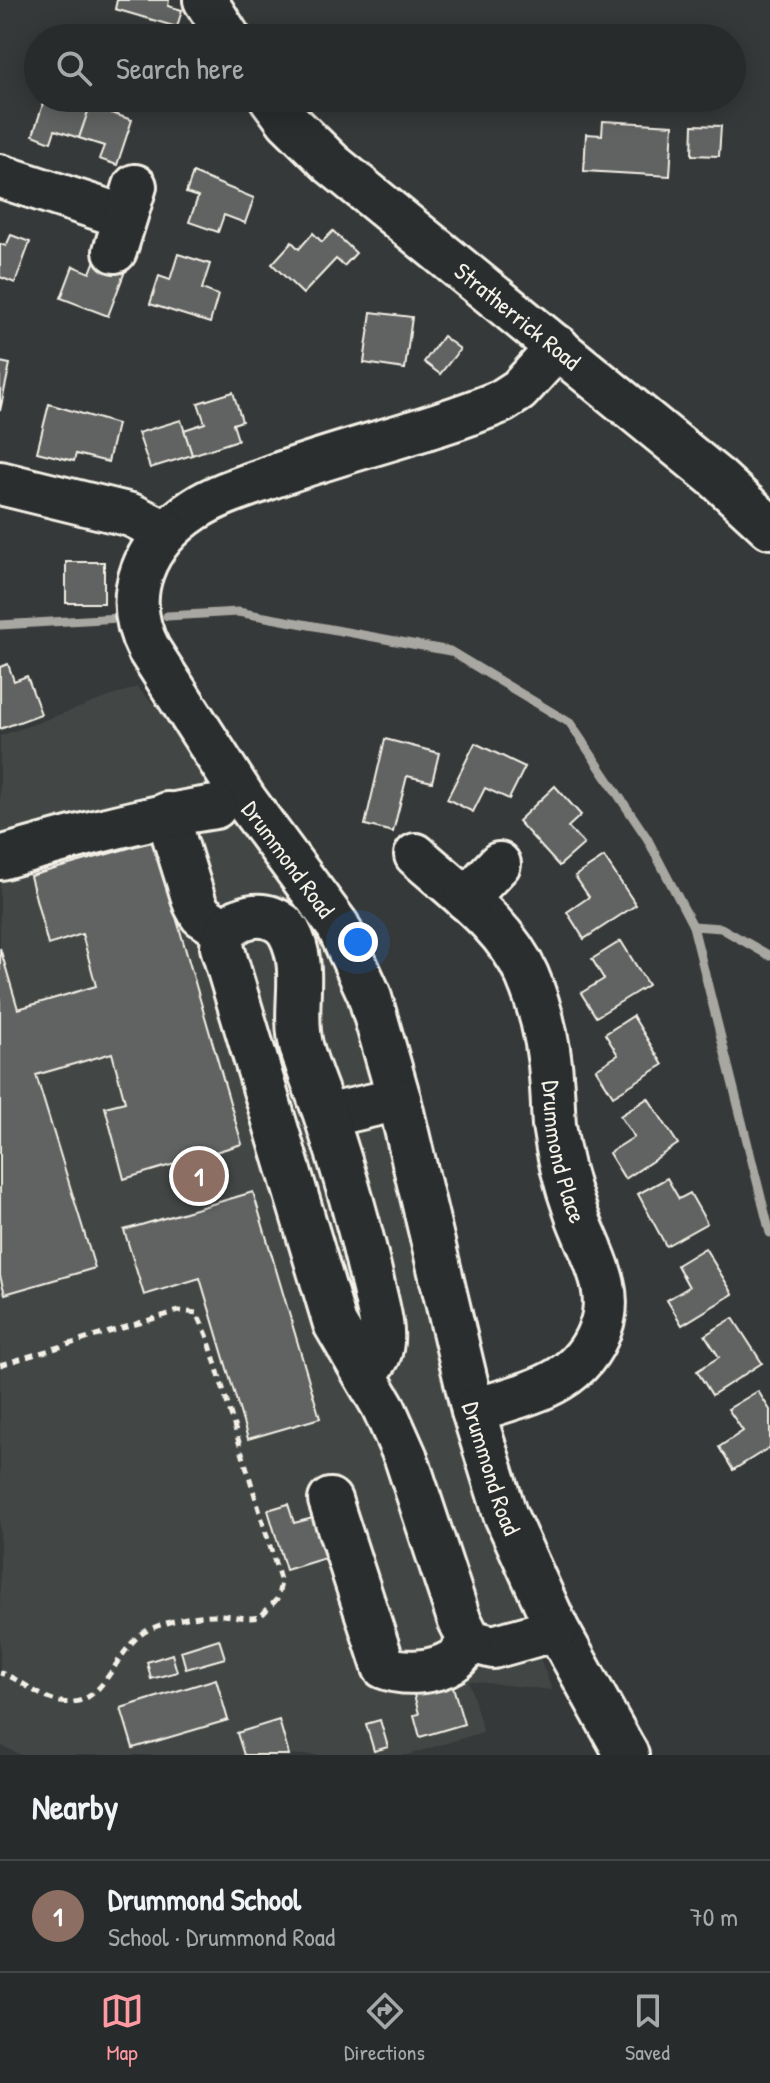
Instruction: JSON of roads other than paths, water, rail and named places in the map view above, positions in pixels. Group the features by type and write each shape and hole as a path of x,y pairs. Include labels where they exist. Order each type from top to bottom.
{"street":[{"path":"205,0 220,24"},
{"name":"Stratherrick Road","path":"281,112 332,164 718,479 770,527"},
{"path":"0,176 125,218"},
{"name":"Drummond Road","path":"558,347 519,390 502,401 285,471 196,508 166,532 141,569 137,612 141,635 245,800 338,926 369,994 399,1099 473,1411 505,1514 557,1629 627,1755"},
{"path":"0,483 131,515 166,532"},
{"path":"0,858 167,814 215,807"},
{"path":"167,814 195,904 201,915 225,931"},
{"name":"Drummond Place","path":"416,855 495,926 526,974 545,1031 561,1162 576,1215 600,1269 606,1301 601,1329 583,1360 558,1383 473,1411"},
{"path":"466,899 499,864"},
{"path":"365,1375 380,1354 381,1333 367,1258 326,1116 301,1045 296,1017 300,995 299,959 288,930 276,920 260,916 240,919 225,931 222,947 335,1324 365,1375 406,1458 459,1619 470,1641 493,1647 557,1629"},
{"path":"326,1116 399,1099"},
{"path":"330,1500 384,1667 398,1672 426,1670 454,1661 470,1641"}],"waterway":[{"path":"167,616 238,612 450,651 570,723 647,838 693,926 770,1233"},
{"path":"0,625 119,618"},
{"path":"693,926 721,928 770,956"}],"place":[{"name":"Drummond School","path":"199,1176"}]}
